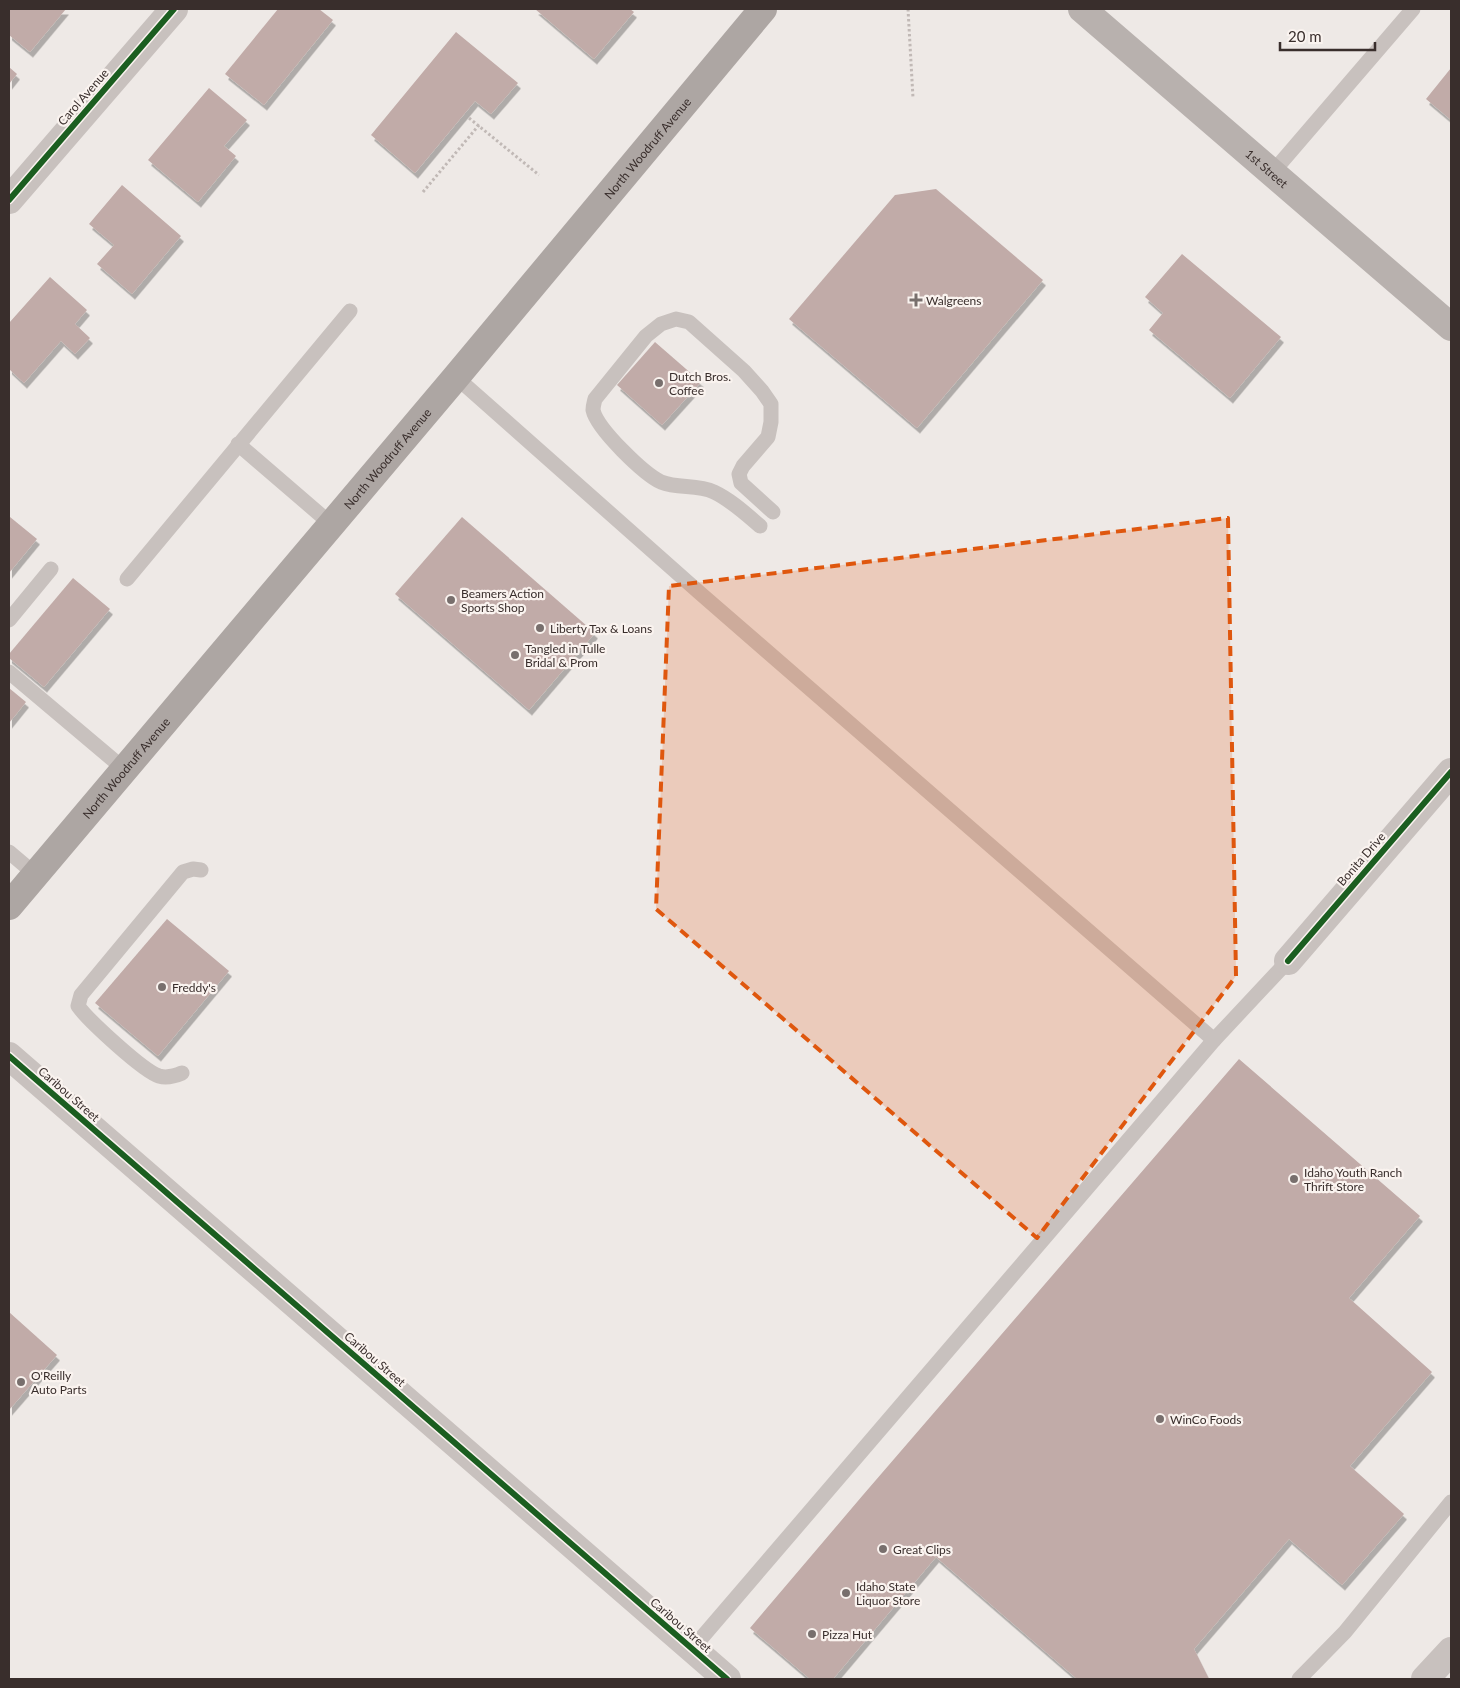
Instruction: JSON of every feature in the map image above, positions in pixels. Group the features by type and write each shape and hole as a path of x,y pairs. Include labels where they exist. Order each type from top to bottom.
{"main road":[{"name":"North Woodruff Avenue","path":"9,906 764,9"},
{"name":"1st Street","path":"1082,9 1451,328"}],"street":[{"name":"Carol Avenue","path":"9,200 174,9"},
{"name":"Bonita Drive","path":"1288,961 1451,772"},
{"name":"Caribou Street","path":"9,1056 727,1679"},
{"path":"1426,1679 1451,1651"}],"lane":[{"path":"1272,173 1413,9"},
{"path":"127,579 350,311"},
{"path":"760,526 739,508 714,492 698,486 661,482 612,440 597,420 593,408 595,399 646,336 661,324 676,319 689,322 744,371 762,391 770,404 772,422 768,437 743,466 739,474 741,483 773,512"},
{"path":"456,376 701,594 1214,1040"},
{"path":"238,444 331,524"},
{"path":"9,620 51,569"},
{"path":"9,672 124,769"},
{"path":"9,852 36,874"},
{"path":"182,1073 175,1076 161,1076 148,1071 91,1021 78,1006 80,995 183,872 193,869 201,870"},
{"path":"692,1649 1214,1040 1288,961"},
{"path":"1299,1679 1345,1632 1451,1502"}],"path":[{"path":"908,9 913,98"},
{"path":"469,118 539,175"},
{"path":"423,192 479,125"}],"highlighted area":[{"path":"1228,518 1236,976 1037,1238 656,909 669,586"}],"building":[{"path":"9,9 66,9 30,52 9,35"},
{"path":"278,9 319,9 333,20 264,105 225,74"},
{"path":"535,9 630,9 634,12 594,59"},
{"path":"456,32 518,83 491,114 475,101 415,173 371,135"},
{"path":"9,67 17,74 9,84"},
{"path":"1451,68 1451,120 1426,99"},
{"path":"209,88 247,120 224,146 236,156 198,202 148,160"},
{"path":"122,185 181,236 132,294 97,264 114,245 89,224"},
{"name":"Walgreens","path":"936,189 1043,280 917,428 789,319 895,195"},
{"path":"1182,254 1281,337 1230,398 1149,330 1163,313 1145,297"},
{"path":"50,277 87,310 75,324 90,338 75,354 61,341 24,383 9,369 9,323"},
{"name":"Dutch Bros. Coffee","path":"655,342 701,382 662,425 617,385"},
{"path":"462,517 595,633 529,710 395,594"},
{"path":"9,518 37,539 9,573"},
{"path":"73,578 110,609 44,687 9,658 9,654"},
{"path":"9,688 26,702 9,723"},
{"name":"Freddy's","path":"167,919 229,971 158,1056 95,1003"},
{"name":"WinCo Foods","path":"1239,1059 1420,1216 1349,1298 1432,1372 1350,1466 1404,1514 1342,1585 1289,1539 1194,1649 1209,1679 1077,1679 936,1557 833,1679 810,1679 750,1628"},
{"name":"O'Reilly Auto Parts","path":"9,1312 57,1355 9,1410"}],"cycle path":[{"path":"9,200 174,9"},
{"path":"1288,961 1451,772"},
{"path":"9,1056 727,1679"}],"place":[{"name":"Walgreens","path":"916,300"},
{"name":"Dutch Bros. Coffee","path":"659,383"},
{"name":"Beamers Action Sports Shop","path":"451,600"},
{"name":"Liberty Tax & Loans","path":"540,628"},
{"name":"Tangled in Tulle Bridal & Prom","path":"515,655"},
{"name":"Freddy's","path":"162,987"},
{"name":"Idaho Youth Ranch Thrift Store","path":"1294,1179"},
{"name":"O'Reilly Auto Parts","path":"21,1382"},
{"name":"WinCo Foods","path":"1160,1419"},
{"name":"Great Clips","path":"883,1549"},
{"name":"Idaho State Liquor Store","path":"846,1593"},
{"name":"Pizza Hut","path":"812,1634"}]}
